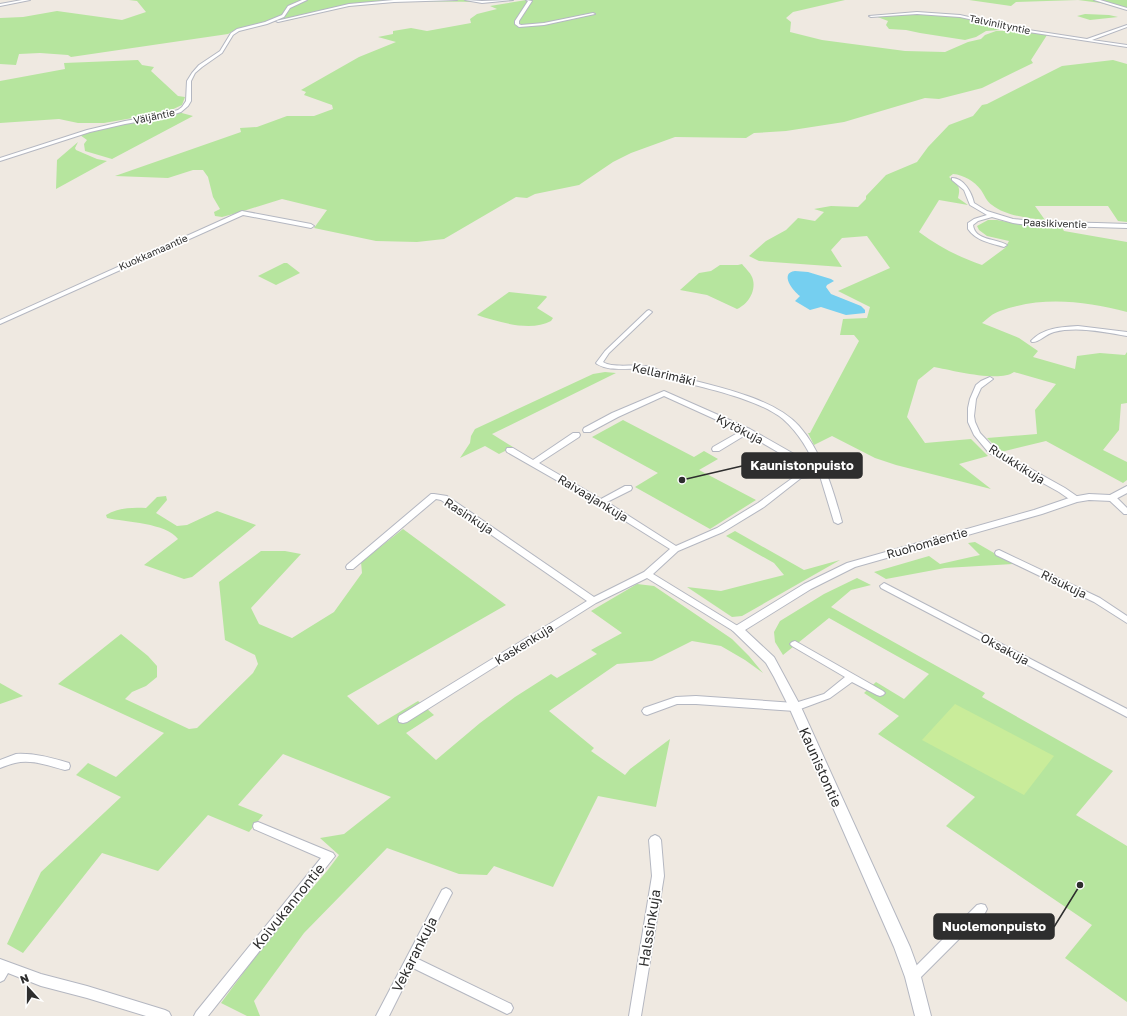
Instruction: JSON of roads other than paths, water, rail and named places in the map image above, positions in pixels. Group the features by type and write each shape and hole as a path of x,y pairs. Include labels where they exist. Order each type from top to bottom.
{"street":[{"path":"0,5 28,0"},
{"name":"Väljäntie","path":"0,160 97,128 163,116 180,110 188,104 189,98 187,87 191,76 198,68 226,46 232,34 283,16 289,7 305,0"},
{"path":"269,22 282,21 349,5 394,1 455,0"},
{"path":"467,0 482,2 511,0"},
{"path":"528,0 530,1 517,21 517,24 520,26 534,25 593,14"},
{"path":"1096,0 1127,9"},
{"name":"Talviniityntie","path":"871,16 903,13 947,14 968,17 1022,30 1127,46"},
{"path":"1086,40 1127,26"},
{"name":"Paasikiventie","path":"954,179 969,192 972,204 991,216 1036,224 1127,226"},
{"name":"Kuokkamaantie","path":"0,322 242,213 311,226"},
{"path":"991,216 976,220 970,224 970,228 972,232 980,237 1004,245"},
{"name":"Kellarimäki","path":"649,312 607,352 599,363 603,366 609,367 631,365 646,368 736,394 773,409 787,418 803,437 822,474"},
{"path":"1034,341 1038,336 1046,332 1073,328 1127,334"},
{"name":"Ruukkikuja","path":"990,379 980,384 975,391 970,417 974,429 992,451 1062,490 1075,500"},
{"name":"Kytökuja","path":"588,430 615,415 664,394 747,431 791,456 798,464 801,471 798,476"},
{"path":"716,449 747,431"},
{"path":"534,463 576,435"},
{"name":"Raivaajankuja","path":"510,450 601,502 675,549"},
{"path":"647,574 675,549 720,530 761,505 798,476 822,474 833,503 838,522"},
{"path":"601,502 628,488"},
{"path":"1127,489 1112,498 1127,512"},
{"name":"Rasinkuja","path":"350,567 434,496 444,498 593,601"},
{"name":"Ruohomäentie","path":"738,630 835,571 1075,500 1089,497 1112,498"},
{"name":"Risukuja","path":"999,553 1097,600 1127,620"},
{"name":"Kaunistontie","path":"647,574 738,630 770,660 795,707 902,947 913,977 923,1016"},
{"name":"Kaskenkuja","path":"403,719 593,601 647,574"},
{"name":"Oksakuja","path":"884,586 1127,713"},
{"path":"795,644 880,693"},
{"path":"647,711 676,701 696,700 795,707 827,696 852,678"},
{"path":"0,764 21,757 31,757 65,766"},
{"name":"Koivukannontie","path":"200,1016 329,856 258,826"},
{"name":"Halssinkuja","path":"635,1016 658,876 655,840"},
{"name":"Vekarankuja","path":"382,1016 446,893"},
{"path":"913,977 981,909"},
{"path":"411,961 507,1008"},
{"path":"1,969 87,992 165,1016"}],"water":[{"path":"790,272 808,272 831,279 834,281 826,287 831,294 861,306 865,310 865,313 846,315 821,307 810,310 795,301 800,296 791,286 788,275"}],"place":[{"name":"Kaunistonpuisto","path":"682,480"},
{"name":"Nuolemonpuisto","path":"1080,885"}]}
